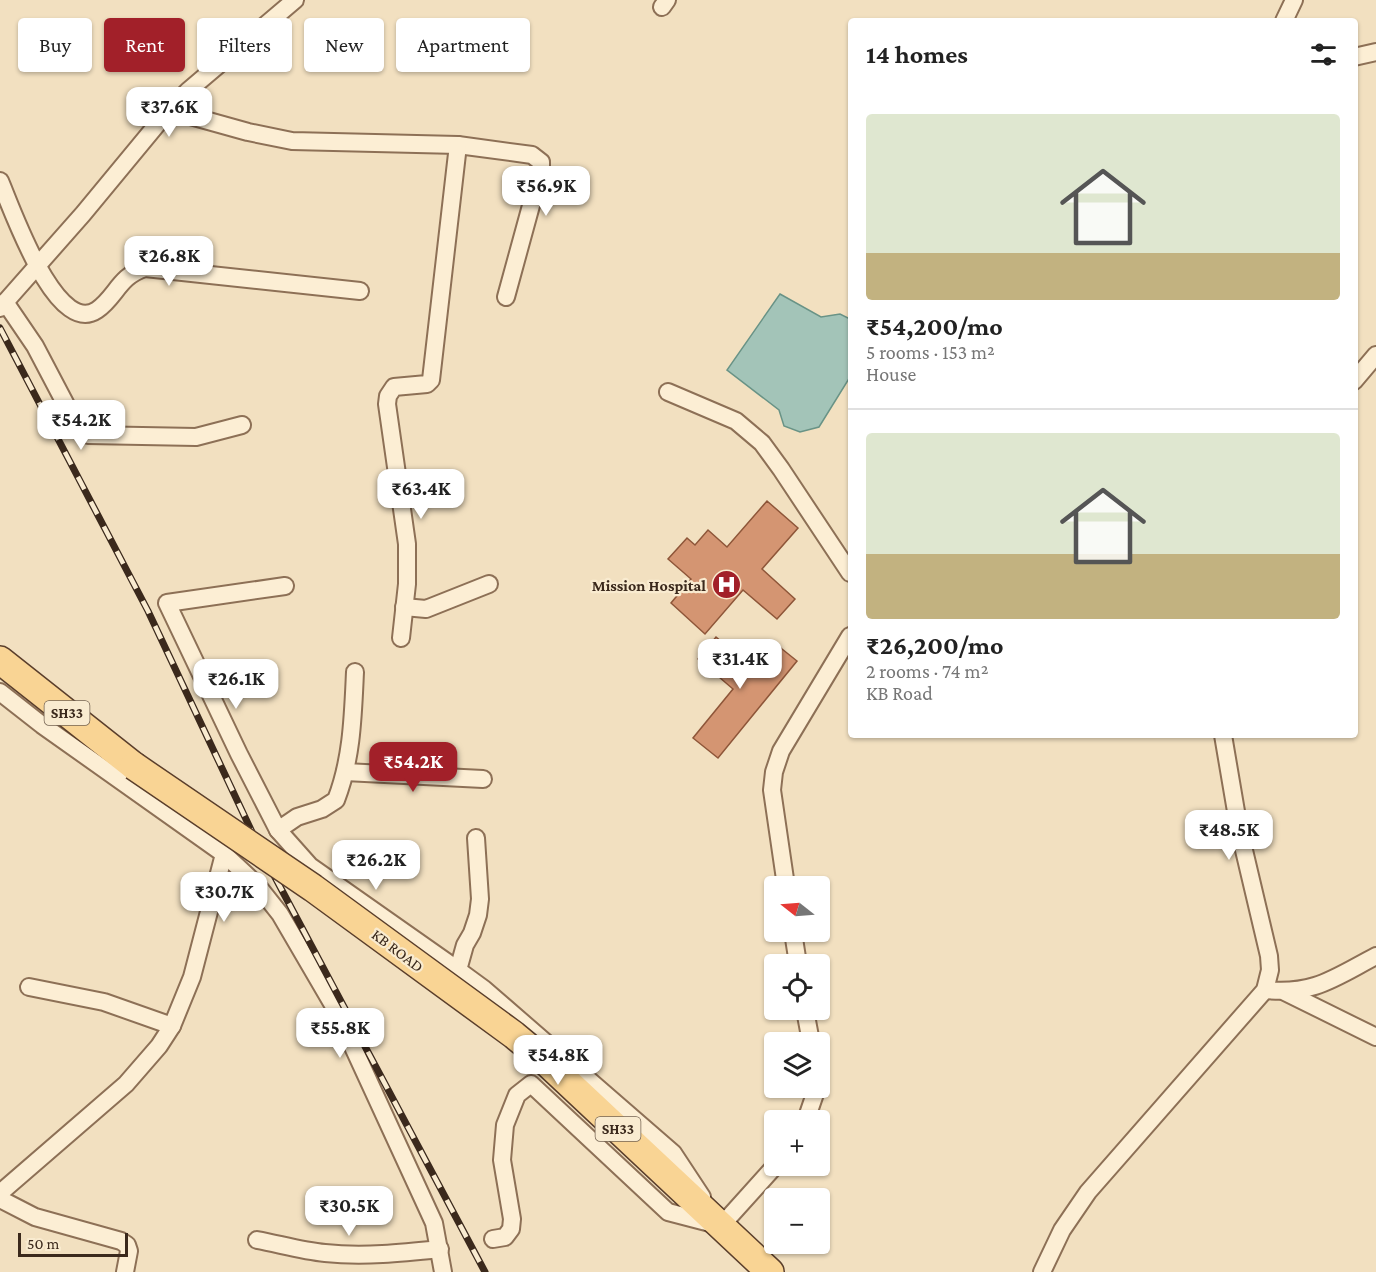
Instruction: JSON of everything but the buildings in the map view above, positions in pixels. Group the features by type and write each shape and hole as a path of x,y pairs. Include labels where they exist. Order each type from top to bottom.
{"main road":[{"name":"KB ROAD","path":"0,660 134,766 313,888 514,1035 544,1060 770,1272"}],"street":[{"path":"1285,18 1294,0"},
{"path":"242,425 196,437 88,435 76,424 39,352 2,305 83,214 169,110 292,1"},
{"path":"1358,56 1376,52"},
{"path":"169,110 248,132 292,141 458,145 532,155 541,162 506,297"},
{"path":"401,638 407,544 387,404 388,396 394,387 427,384 431,380 458,145"},
{"path":"0,181 36,266 58,299 67,308 86,314 96,310 126,277 145,268 360,291"},
{"path":"1358,369 1376,355"},
{"path":"668,392 736,421 762,443 848,570"},
{"path":"404,607 426,609 489,584"},
{"path":"285,586 167,603 278,830 310,866 484,989 673,1153 721,1226"},
{"path":"785,876 772,790 774,772 781,751 848,639"},
{"path":"278,830 297,817 331,805 336,800 345,772 352,732 355,672"},
{"path":"0,692 42,725 224,854 270,899 293,934 330,1001 425,1201 434,1223 443,1272"},
{"path":"1042,1272 1062,1230 1088,1192 1265,990 1270,970 1269,956 1239,829 1224,738"},
{"path":"345,772 483,779"},
{"path":"458,970 465,945 478,915 480,900 476,838"},
{"path":"0,1193 126,1084 154,1053 172,1026 192,977 224,854"},
{"path":"1265,990 1285,992 1315,988 1376,956"},
{"path":"29,987 104,1002 172,1026"},
{"path":"1285,992 1376,1037"},
{"path":"493,1239 505,1237 511,1229 512,1219 502,1160 503,1140 510,1110 517,1095 531,1084 668,1212 721,1226"},
{"path":"721,1226 766,1176"},
{"path":"0,1199 35,1217 121,1241 127,1245 129,1251 125,1272"},
{"path":"256,1240 315,1252 342,1254 387,1254 440,1249"}],"water":[{"path":"780,294 821,317 840,314 848,318 848,380 819,427 800,432 784,426 779,410 727,370"}],"railway":[{"path":"0,328 148,611 260,849 485,1272"}],"place":[{"name":"Mission Hospital","path":"727,585"}]}
